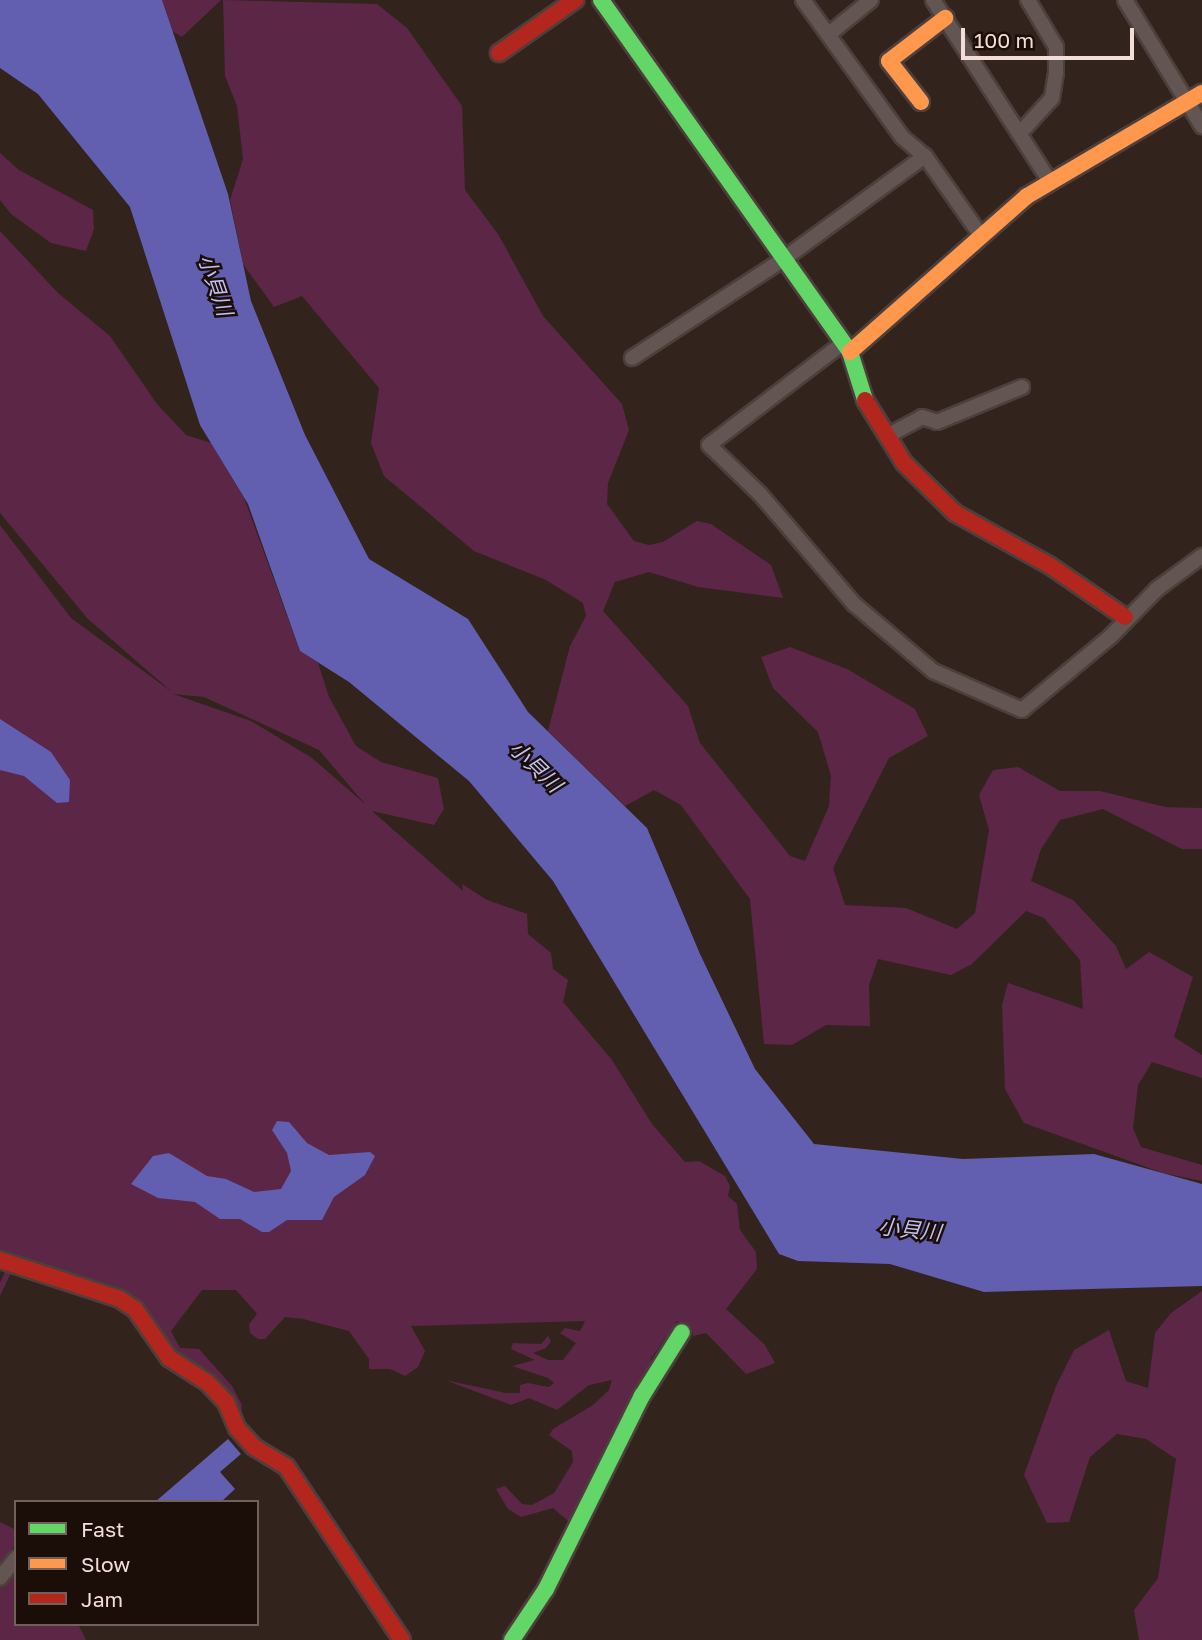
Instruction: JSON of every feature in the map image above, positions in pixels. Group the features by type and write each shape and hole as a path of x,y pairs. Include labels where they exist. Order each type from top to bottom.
{"street":[{"path":"499,53 575,0"},
{"path":"601,0 781,261 846,347 868,412 904,463 945,505 1049,565 1125,617"},
{"path":"803,0 902,138 925,156 982,237"},
{"path":"828,34 871,0"},
{"path":"933,0 1021,132 1049,180"},
{"path":"1021,132 1052,98 1056,72 1056,47 1029,0"},
{"path":"1125,0 1202,126"},
{"path":"921,102 889,61 945,18"},
{"path":"1202,93 1049,180 846,347 709,444 760,494 854,604 933,671 1022,710 1111,636 1125,617 1202,556"},
{"path":"632,358 781,261 925,156"},
{"path":"887,436 922,417 937,422 1021,387"},
{"path":"0,1260 120,1299 135,1309 169,1357 208,1383 226,1402 237,1428 254,1447 286,1466 402,1640"},
{"path":"512,1640 546,1589 642,1396 681,1332"},
{"path":"0,1578 14,1560"}],"shaded area":[{"path":"162,0 221,0 182,37 172,31"},
{"path":"223,0 377,4 407,28 462,106 465,190 498,234 543,316 622,404 629,430 608,483 607,504 634,541 649,545 663,542 697,521 711,524 771,565 783,598 698,587 649,572 615,582 603,611 688,706 700,743 790,856 805,861 829,806 831,776 818,732 773,688 761,657 790,647 847,669 915,709 928,736 889,758 833,868 845,905 906,908 957,929 975,913 989,830 979,795 993,770 1018,767 1060,791 1100,791 1165,807 1202,808 1202,849 1182,849 1103,809 1060,820 1041,849 1031,881 1073,900 1116,946 1126,969 1149,952 1193,977 1174,1037 1202,1055 1202,1078 1152,1062 1138,1085 1133,1128 1141,1147 1202,1165 1202,1181 1163,1173 1024,1123 1005,1089 1002,1005 1008,983 1083,1009 1080,960 1044,918 1026,911 972,964 951,975 878,959 869,985 870,1026 826,1025 792,1045 764,1044 750,899 681,805 654,790 625,806 548,731 570,646 586,616 583,603 546,580 474,551 384,476 371,443 379,388 302,296 274,307 243,264 230,200 243,159 237,106 225,76"},
{"path":"0,153 19,170 93,210 94,229 86,251 51,243 11,214 0,200"},
{"path":"0,231 58,293 110,336 157,404 186,435 211,443 244,498 300,651 318,663 329,697 356,746 381,762 438,778 444,809 434,825 372,811 463,891 462,884 487,900 527,914 528,934 551,953 553,969 568,980 563,1002 612,1060 652,1124 685,1162 699,1161 725,1176 730,1186 728,1196 737,1204 740,1230 756,1252 757,1269 726,1309 765,1345 775,1363 746,1374 706,1333 693,1336 692,1330 677,1321 651,1359 651,1368 560,1541 568,1521 553,1508 521,1517 508,1509 496,1489 505,1486 522,1504 532,1505 554,1493 573,1462 572,1451 549,1435 553,1429 593,1405 609,1390 612,1380 589,1385 557,1410 529,1398 511,1405 445,1380 506,1393 520,1393 520,1385 528,1383 549,1387 554,1383 548,1378 512,1366 535,1360 511,1349 513,1343 541,1344 548,1336 551,1341 546,1348 533,1353 548,1360 563,1360 576,1343 560,1333 565,1328 580,1331 585,1321 411,1326 425,1351 418,1367 405,1376 390,1369 369,1369 369,1359 349,1331 303,1319 285,1317 265,1339 258,1339 250,1333 249,1324 257,1314 236,1290 202,1290 171,1331 180,1348 199,1349 232,1386 242,1405 241,1417 175,1354 155,1325 18,1258 0,1296 0,1283 13,1254 0,1253 0,525 71,618 172,692 88,619 0,513","holes":["173,694 204,697 319,750 365,804 312,758 251,721"]},
{"path":"1202,1291 1202,1640 1139,1640 1134,1610 1158,1578 1176,1459 1146,1439 1117,1434 1090,1457 1069,1522 1047,1523 1024,1475 1056,1386 1074,1350 1109,1330 1126,1381 1148,1388 1155,1333 1171,1313"},
{"path":"0,1522 14,1529 14,1546 2,1560 14,1567 14,1626 79,1626 86,1640 0,1640"}],"water":[{"name":"小貝川","path":"0,0 162,0 228,194 251,301 305,435 369,559 468,619 528,712 647,828 700,954 755,1069 814,1144 963,1159 1094,1154 1202,1184 1202,1286 984,1292 890,1264 798,1261 779,1254 553,881 469,781 349,682 300,651 248,504 200,425 130,207 38,94 0,68"},
{"path":"0,719 51,752 70,780 69,802 57,803 24,776 0,770"},
{"path":"277,1121 289,1122 307,1143 329,1155 370,1152 375,1156 365,1175 334,1197 322,1220 287,1220 269,1232 262,1232 240,1219 220,1219 195,1202 158,1198 131,1184 153,1156 169,1153 207,1176 226,1179 254,1192 281,1189 291,1171 287,1153 272,1130"},
{"path":"228,1439 241,1454 220,1472 235,1489 223,1500 157,1500"}],"traffic: fast":[{"path":"601,0 850,352 865,400"},
{"path":"512,1640 546,1589 642,1396 682,1332"}],"traffic: slow":[{"path":"921,102 889,61 945,18"},
{"path":"850,352 1027,196 1202,93"}],"traffic: jam":[{"path":"499,53 575,0"},
{"path":"865,400 904,463 955,513 1049,565 1125,617"},
{"path":"0,1260 120,1299 135,1309 169,1358 208,1383 226,1402 237,1428 254,1447 286,1466 402,1640"}]}
